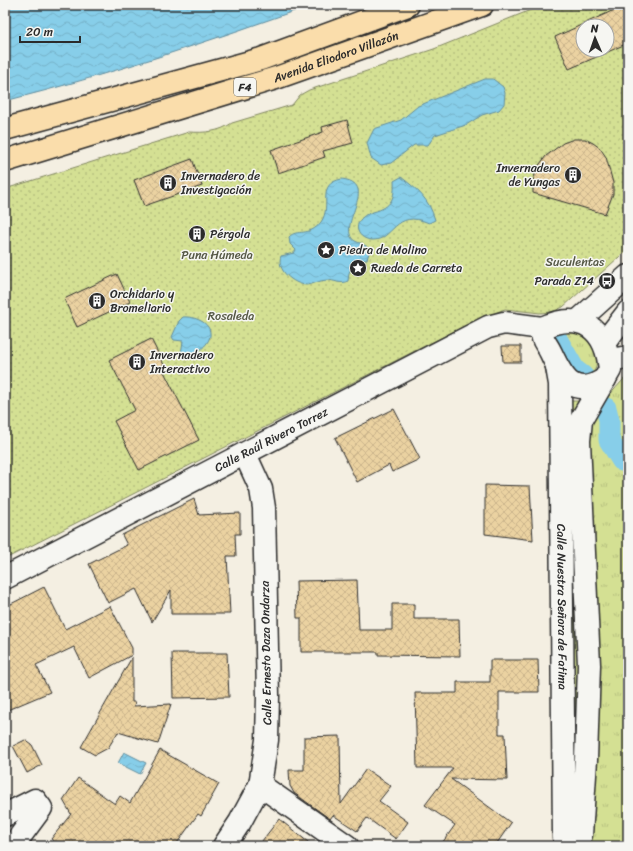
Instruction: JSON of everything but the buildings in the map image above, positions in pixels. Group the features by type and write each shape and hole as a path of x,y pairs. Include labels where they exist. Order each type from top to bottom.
{"highway":[{"name":"Avenida Eliodoro Villazón","path":"10,129 260,59 408,5"},
{"name":"Avenida Eliodoro Villazón","path":"5,161 276,78 482,5"}],"street":[{"path":"578,321 628,276"},
{"path":"611,360 594,330 578,321 554,322 542,328 541,338 565,379 576,387 586,387 611,360 628,312"},
{"name":"Calle Raúl Rivero Torrez","path":"5,578 488,327 504,323 542,328"},
{"name":"Calle Nuestra Señora de Fatima","path":"576,846 581,835 586,767 589,665 579,441 581,420 611,360"},
{"name":"Calle Nuestra Señora de Fatima","path":"557,367 560,384 564,836 566,846"},
{"name":"Calle Ernesto Daza Ondarza","path":"224,846 240,822 260,785 267,740 268,696 264,508 261,489 245,454"},
{"path":"260,785 348,846"},
{"path":"5,815 35,800 41,808 13,846"}],"green space":[{"path":"543,5 628,5 628,249 563,307 552,312 540,313 505,309 474,321 5,559 5,189 189,132 206,132 217,130 232,123 292,105 300,95 309,90 434,49"},
{"path":"567,329 583,337 589,342 595,352 596,368 590,377 575,378 550,333"},
{"path":"628,375 628,846 589,846 592,828 588,429 605,400"},
{"path":"564,401 580,401 581,716 572,838"}],"water":[{"path":"5,5 311,5 159,57 5,101"},
{"path":"485,79 493,79 503,87 505,93 504,104 499,110 482,115 466,125 435,135 428,145 414,145 391,163 381,165 371,158 367,143 374,129 401,120 418,106"},
{"path":"401,177 413,186 430,206 435,220 429,223 417,219 408,219 401,222 385,236 379,239 366,239 361,236 358,223 366,215 379,210 391,201 394,192 394,181"},
{"path":"342,179 352,182 357,188 357,203 350,229 351,237 367,247 369,253 367,259 352,266 348,281 345,282 327,280 306,285 296,282 283,271 280,261 281,256 294,253 296,250 290,244 289,237 292,234 312,230 317,227 321,222 326,209 326,196 329,185"},
{"path":"183,317 201,321 210,331 209,340 203,348 189,355 181,354 183,341 174,340 172,337 179,321"},
{"path":"124,752 146,763 140,774 118,763"}],"waterway":[{"path":"556,337 575,370 583,376"},
{"path":"606,408 609,420 609,440 622,461"}],"place":[{"name":"Invernadero de Yungas","path":"573,175"},
{"name":"Invernadero de Investigación","path":"168,183"},
{"name":"Pérgola","path":"197,234"},
{"name":"Piedra de Molino","path":"326,250"},
{"name":"Rueda de Carreta","path":"358,268"},
{"name":"Parada Z14","path":"607,281"},
{"name":"Orchidario y Bromeliario","path":"97,301"},
{"name":"Invernadero Interactivo","path":"137,362"}],"park label":[{"name":"Puna Húmeda","path":"217,255"},
{"name":"Suculentas","path":"575,262"},
{"name":"Rosaleda","path":"231,316"}]}
